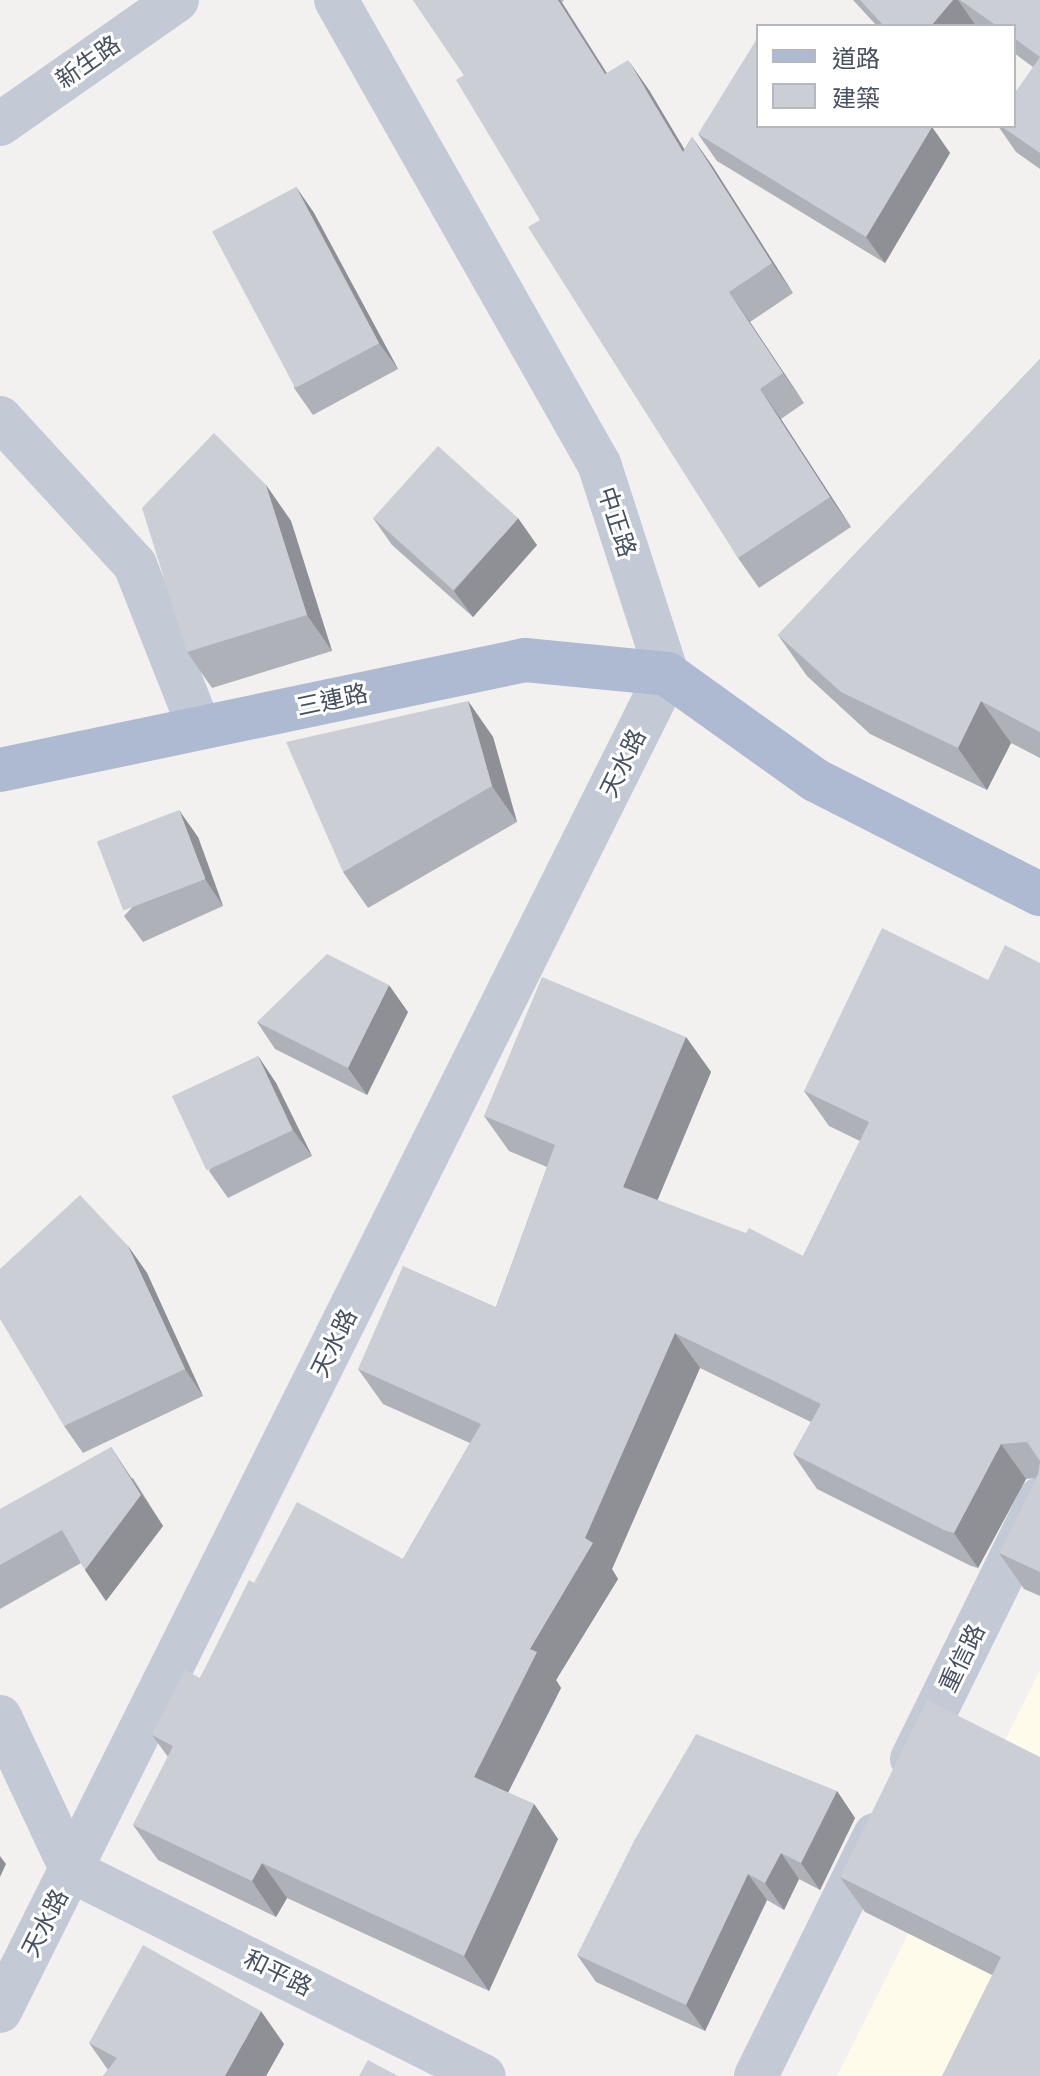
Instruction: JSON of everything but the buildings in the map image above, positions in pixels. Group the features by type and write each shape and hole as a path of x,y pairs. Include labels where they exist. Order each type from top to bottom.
{"main road":[{"name":"三連路","path":"0,770 525,660 667,674"},
{"path":"667,674 815,780 1040,894"}],"street":[{"name":"新生路","path":"0,124 177,0"},
{"name":"中正路","path":"336,0 599,464 667,674"},
{"path":"0,418 135,565 199,727"},
{"name":"天水路","path":"0,2011 667,674"},
{"name":"重信路","path":"756,2076 1040,1499"},
{"path":"0,1717 72,1871"},
{"name":"和平路","path":"72,1871 484,2076"}],"shaded area":[{"path":"1040,1670 1040,2076 837,2076"}]}
